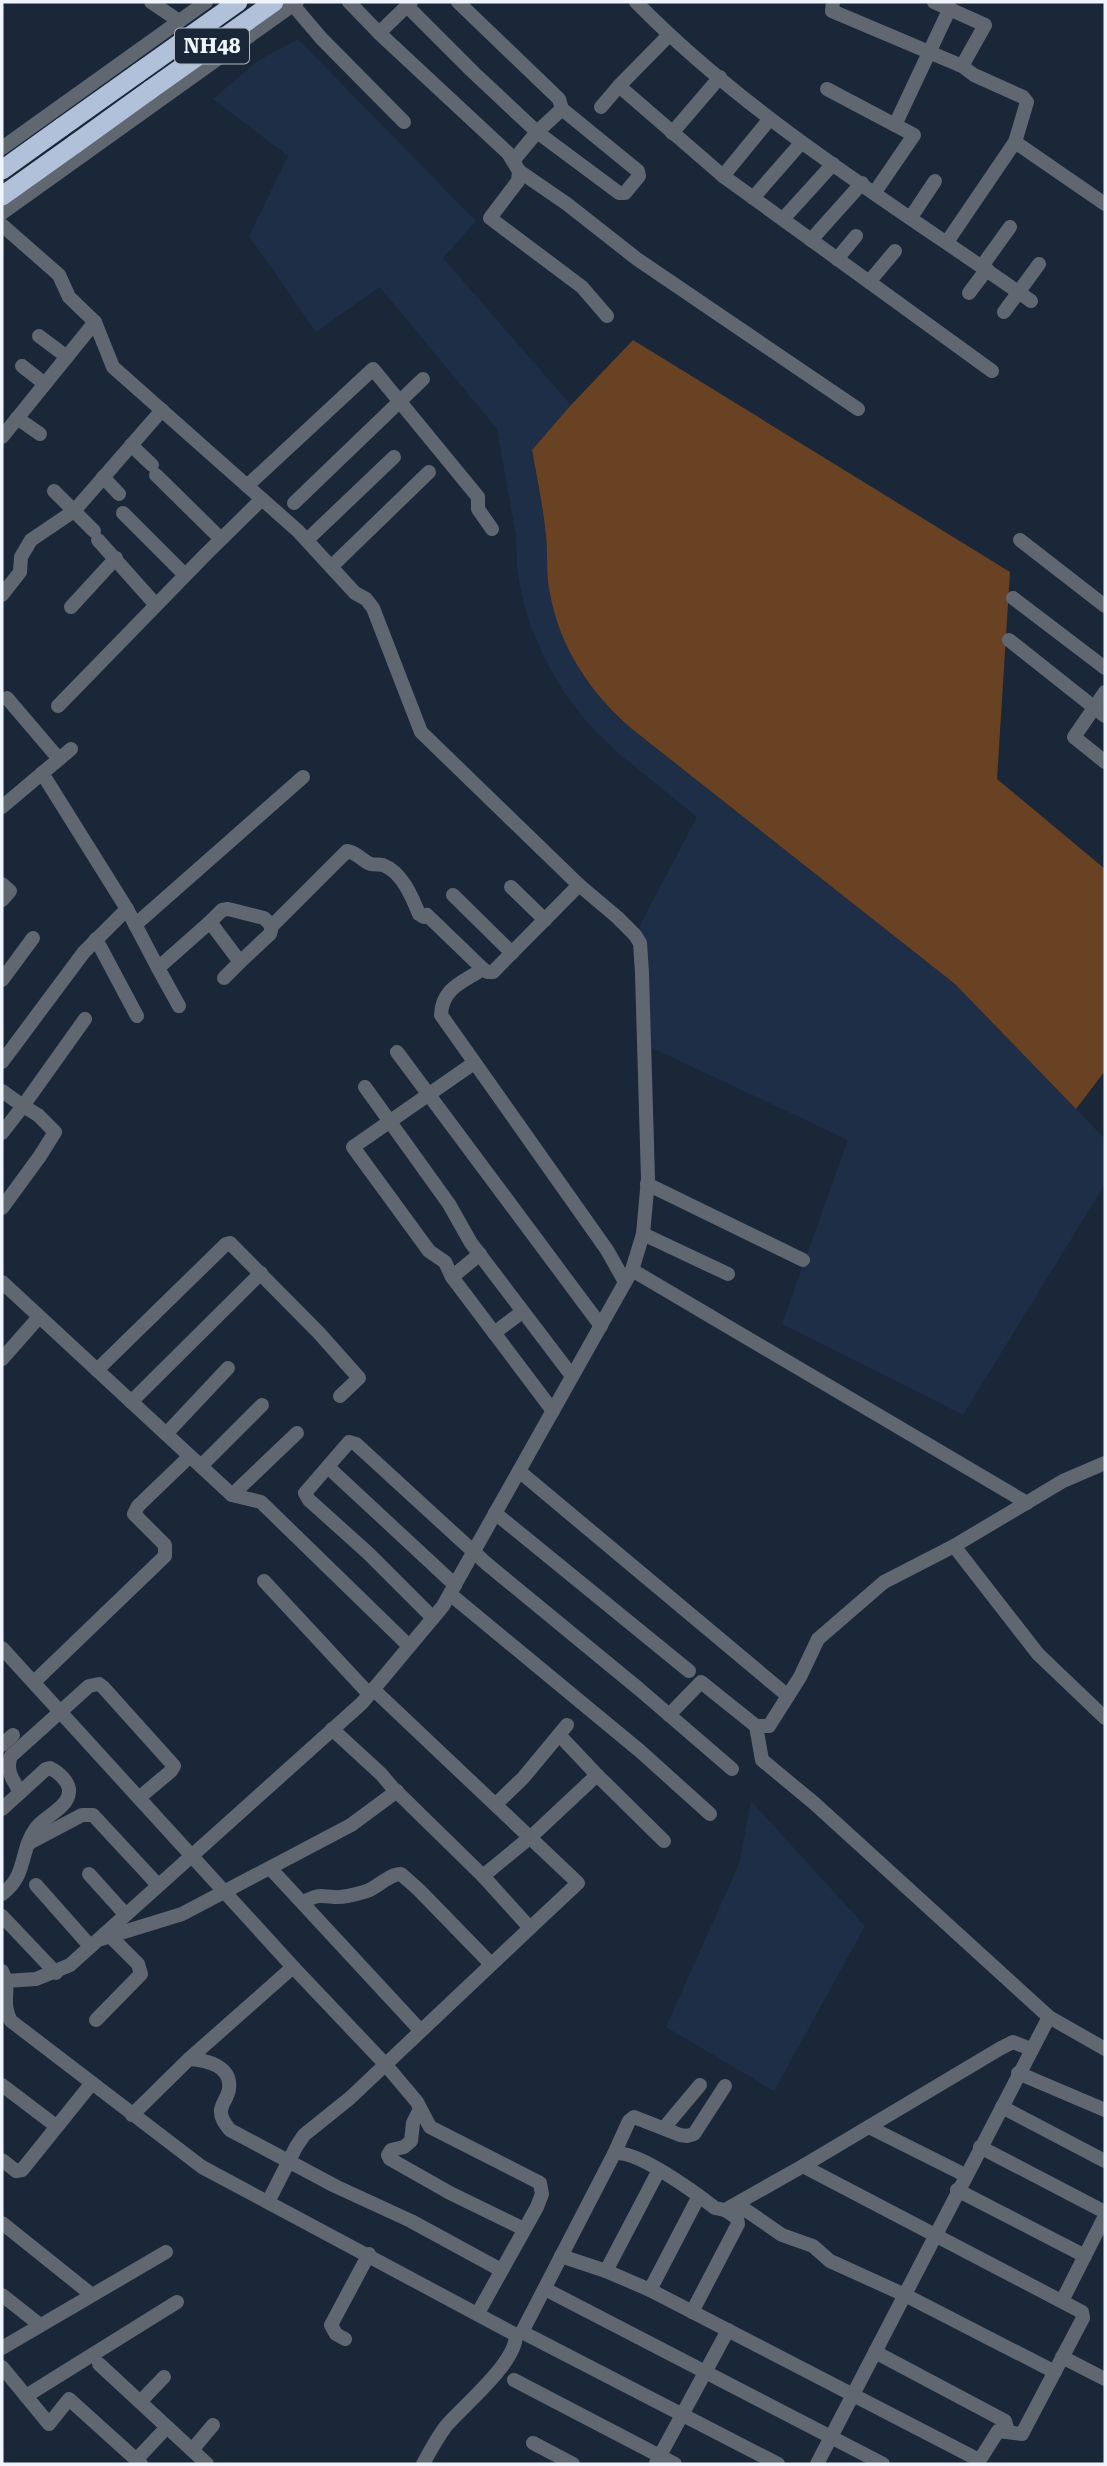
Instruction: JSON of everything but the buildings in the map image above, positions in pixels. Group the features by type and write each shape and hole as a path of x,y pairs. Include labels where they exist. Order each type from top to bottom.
{"highway":[{"name":"NH48","path":"2,170 238,2"},
{"name":"NH48","path":"2,196 288,3"}],"street":[{"path":"151,2 179,21"},
{"path":"2,148 206,2"},
{"path":"349,2 508,153 516,166 637,259 858,409"},
{"path":"379,33 409,4 474,73 537,132 619,193 625,193 639,176 638,171 562,109 559,99 458,2"},
{"path":"636,2 669,35 769,120 1025,296"},
{"path":"819,2 929,53 962,65 974,75 1024,97 1027,102 1016,142 947,242"},
{"path":"934,2 985,25 962,65"},
{"path":"2,213 288,3 404,122"},
{"path":"895,125 950,8"},
{"path":"601,107 669,35"},
{"path":"672,133 720,77"},
{"path":"93,82 119,128"},
{"path":"619,86 723,176 992,371"},
{"path":"811,240 868,188 914,135 827,89"},
{"path":"562,109 537,132 516,166 518,181 490,218 582,287 607,316"},
{"path":"723,176 769,120"},
{"path":"1016,142 1105,204"},
{"path":"753,198 802,143"},
{"path":"783,219 833,164"},
{"path":"911,217 935,181"},
{"path":"2,225 59,275 69,298 95,322 113,367 307,540 355,593 366,599 373,608 421,732 579,885 617,917 640,943 647,1184 643,1234 629,1276 474,1551 433,1618 371,1691 332,1729 71,1965 36,1979 4,1976 4,2009 11,2021 202,2167 478,2314 778,2464"},
{"path":"970,293 1010,227"},
{"path":"837,259 856,236"},
{"path":"869,282 895,251"},
{"path":"1004,312 1025,296 1039,264"},
{"path":"2,437 95,322"},
{"path":"39,335 67,356"},
{"path":"22,366 45,384"},
{"path":"247,486 373,369 478,497 478,509 492,529"},
{"path":"294,503 423,379"},
{"path":"2,595 20,572 21,556 31,540 74,511 162,410"},
{"path":"18,418 40,434"},
{"path":"131,445 221,539"},
{"path":"307,540 394,457"},
{"path":"331,567 429,472"},
{"path":"103,477 120,494"},
{"path":"54,491 156,605"},
{"path":"58,706 262,499"},
{"path":"123,513 185,575"},
{"path":"1020,540 1105,606"},
{"path":"71,607 116,558"},
{"path":"1013,598 1105,668"},
{"path":"1009,640 1099,712"},
{"path":"1105,692 1099,712 1074,737 1105,762"},
{"path":"7,698 59,759"},
{"path":"2,807 71,749"},
{"path":"43,773 127,909 179,1006"},
{"path":"135,925 303,777"},
{"path":"224,978 271,934 272,926 347,851 355,852 371,864 391,870 410,893 419,914 424,917 427,915 438,924 487,972 493,972 579,885"},
{"path":"2,884 10,891 2,900"},
{"path":"511,887 545,920"},
{"path":"453,895 512,953"},
{"path":"2,1062 96,939 127,909"},
{"path":"158,968 222,910 228,909 264,918 272,926"},
{"path":"210,922 240,962"},
{"path":"2,980 33,938"},
{"path":"96,939 137,1016"},
{"path":"483,969 448,991 442,1002 442,1015 607,1250 629,1276 1027,1503"},
{"path":"2,1133 85,1019"},
{"path":"397,1052 601,1326"},
{"path":"474,1063 353,1147 429,1251 445,1262 452,1277 552,1411"},
{"path":"365,1087 449,1204 471,1243 572,1376"},
{"path":"2,1091 37,1115 55,1132 2,1208"},
{"path":"647,1184 803,1260"},
{"path":"643,1234 728,1274"},
{"path":"97,1370 230,1243 359,1378 340,1396"},
{"path":"452,1277 480,1255"},
{"path":"131,1402 261,1273"},
{"path":"2,1283 232,1494 261,1502 409,1646"},
{"path":"495,1334 522,1312"},
{"path":"2,1359 38,1317"},
{"path":"166,1433 228,1368"},
{"path":"201,1466 262,1405"},
{"path":"232,1494 297,1433"},
{"path":"433,1618 368,1553 309,1500 305,1493 349,1442 356,1444 474,1551 732,1769"},
{"path":"34,1682 165,1556 165,1545 134,1514 138,1506 190,1456"},
{"path":"669,1715 701,1682 756,1726 769,1726 818,1639 884,1582 954,1546 1063,1481 1105,1463"},
{"path":"329,1468 452,1589 710,1814"},
{"path":"519,1471 788,1696"},
{"path":"495,1513 689,1671"},
{"path":"954,1546 1038,1654 1105,1718"},
{"path":"264,1581 371,1691 531,1836 578,1883 350,2098 304,2135 268,2202"},
{"path":"2,1647 293,1967 385,2064 430,2126 540,2183 542,2194 478,2314"},
{"path":"20,1792 9,1773 11,1756 94,1684 103,1687 174,1766 140,1797"},
{"path":"496,1804 523,1778 567,1725"},
{"path":"756,1726 762,1760 814,1803 1049,2017 1105,2049"},
{"path":"332,1729 482,1875 530,1928"},
{"path":"564,1740 664,1841"},
{"path":"2,1809 50,1768 66,1781 69,1791 65,1803 40,1823 28,1843 19,1875 12,1887 2,1894"},
{"path":"482,1875 531,1836 597,1775"},
{"path":"99,1941 181,1914 351,1825 397,1791"},
{"path":"28,1843 82,1815 93,1815 158,1885"},
{"path":"270,1868 420,2030"},
{"path":"89,1874 125,1914"},
{"path":"303,1902 321,1894 334,1897 365,1891 401,1874 491,1964"},
{"path":"36,1885 99,1941 138,1964 141,1974 96,2020"},
{"path":"2,1916 56,1973"},
{"path":"132,2115 189,2059 293,1967"},
{"path":"817,2464 1049,2017"},
{"path":"614,2154 625,2153 659,2170 715,2208 731,2207 1010,2044 1019,2043 1031,2049"},
{"path":"189,2059 210,2062 228,2076 229,2091 221,2114 230,2130 335,2186 411,2221 501,2270"},
{"path":"1018,2073 1105,2110"},
{"path":"2,2160 16,2171 22,2170 92,2083"},
{"path":"2,2085 56,2126"},
{"path":"664,2128 700,2085"},
{"path":"423,2464 446,2427 501,2367 515,2347 519,2333 545,2289 632,2118 638,2117 687,2136 694,2134 725,2086"},
{"path":"1002,2107 1105,2161"},
{"path":"420,2109 413,2123 411,2141 404,2147 391,2150 388,2155 390,2160 524,2229"},
{"path":"869,2127 965,2175"},
{"path":"980,2147 1105,2214 1062,2301"},
{"path":"561,2256 650,2290 975,2458 981,2458 998,2431 1020,2434 1026,2430 1083,2315 1062,2301 803,2166"},
{"path":"606,2271 659,2170"},
{"path":"957,2190 1085,2256"},
{"path":"650,2290 699,2196"},
{"path":"731,2207 782,2235 813,2246 830,2261 905,2295 1055,2372"},
{"path":"692,2312 738,2224 731,2207"},
{"path":"2,2223 92,2295"},
{"path":"2,2348 166,2252"},
{"path":"345,2339 332,2329 331,2325 369,2254"},
{"path":"545,2289 883,2464"},
{"path":"2,2295 40,2326"},
{"path":"26,2396 177,2302"},
{"path":"658,2460 727,2330"},
{"path":"875,2352 1005,2421 1008,2431"},
{"path":"1062,2357 1105,2379"},
{"path":"99,2364 207,2464"},
{"path":"2,2367 49,2424 69,2399 139,2462 167,2427"},
{"path":"140,2402 164,2376"},
{"path":"514,2380 658,2460 675,2464"},
{"path":"192,2450 213,2425"},
{"path":"533,2444 573,2464"}],"shaded area":[{"path":"298,39 476,221 443,258 571,405 532,451 547,538 547,571 552,604 569,651 586,680 607,706 632,729 955,984 1105,1139 1105,1184 963,1415 782,1324 848,1140 650,1047 640,925 697,817 619,754 590,726 565,694 546,661 530,625 520,587 516,536 497,429 380,287 316,332 249,236 288,156 213,99 256,62"},
{"path":"633,340 1010,572 997,779 1105,869 1105,1071 1076,1109 955,984 632,729 602,699 578,666 553,609 548,582 545,524 532,450"},
{"path":"751,1801 865,1926 774,2091 666,2027 739,1864"}]}
